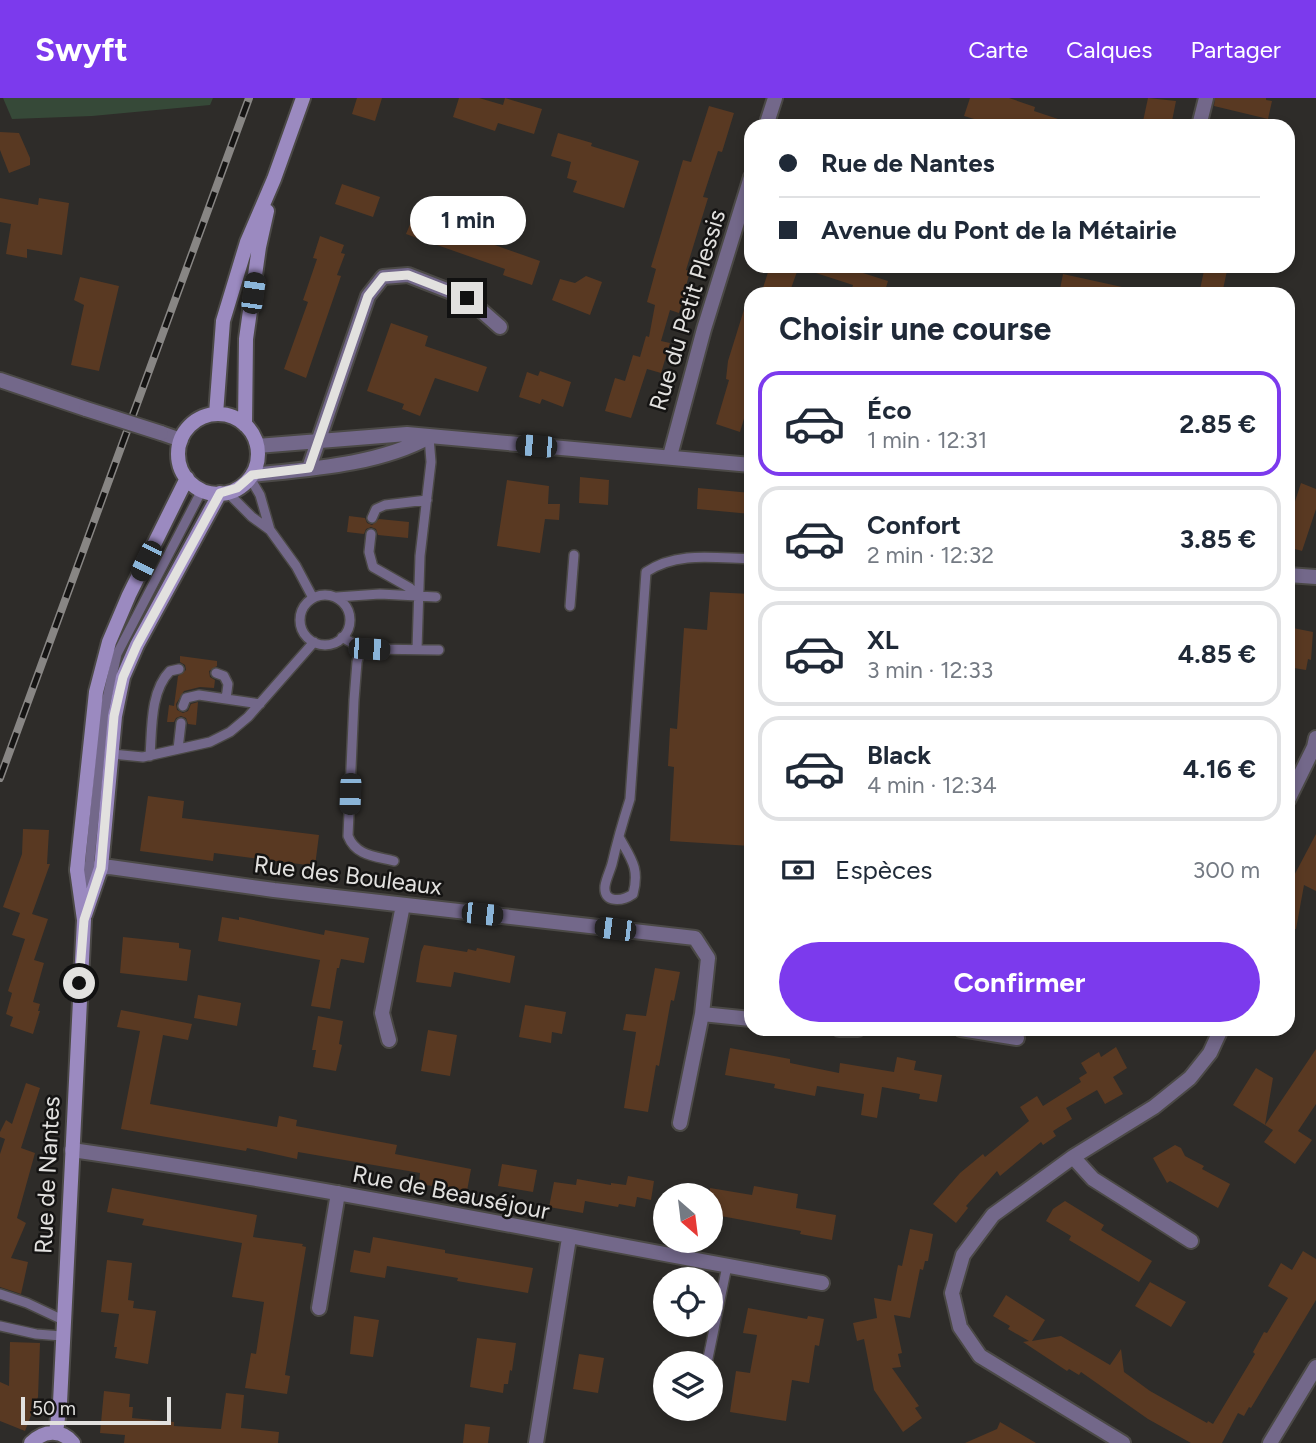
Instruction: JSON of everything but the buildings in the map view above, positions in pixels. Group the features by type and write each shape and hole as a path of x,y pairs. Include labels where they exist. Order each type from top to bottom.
{"street":[{"path":"216,414 223,321 247,242 274,179 303,98"},
{"path":"768,119 775,98"},
{"path":"1201,119 1206,98"},
{"path":"245,425 246,340 259,247 274,179"},
{"name":"Rue du Petit Plessis","path":"670,457 704,329 744,202"},
{"path":"309,468 368,296 383,277 408,275 467,298 500,327"},
{"path":"0,380 181,440"},
{"path":"216,414 234,417 245,425 257,446 257,464 251,476 237,488 224,493 202,490 187,478 179,461 181,440 196,421 216,414"},
{"path":"257,446 407,434 744,464"},
{"path":"251,476 358,460 412,446 429,437"},
{"name":"Rue de Nantes","path":"56,1432 89,869 96,692 109,642 129,595 187,478"},
{"name":"Rue de Nantes","path":"84,920 89,869 105,808 114,716 123,677 137,645 224,493"},
{"path":"1295,576 1316,578"},
{"path":"1295,786 1316,738"},
{"name":"Rue des Bouleaux","path":"89,869 110,867 695,939 708,958 702,1014 680,1123"},
{"path":"389,1040 382,1013 403,905"},
{"path":"702,1014 744,1018"},
{"path":"1005,1036 1017,1038"},
{"path":"1124,1443 980,1356 960,1327 952,1293 963,1255 993,1215 1073,1157 1154,1107 1190,1078 1210,1053 1218,1036"},
{"name":"Rue de Beauséjour","path":"72,1150 338,1193 822,1283"},
{"path":"1073,1157 1093,1179 1191,1241"},
{"path":"319,1308 338,1193"},
{"path":"536,1443 569,1238"},
{"path":"1270,1443 1316,1367"},
{"path":"31,1443 39,1435 56,1432 73,1443"}],"lane":[{"path":"417,649 418,596 431,462 429,437"},
{"path":"251,476 260,495 270,530"},
{"path":"89,869 105,707 117,654 202,490"},
{"path":"224,493 270,530 296,566 313,598"},
{"path":"372,518 376,509 385,505 427,500"},
{"path":"371,534 369,552 373,567 410,588 418,596"},
{"path":"570,606 574,555"},
{"path":"619,838 635,866 637,879 633,894 620,901 606,895 605,887 630,799 646,572 659,563 681,557 744,559"},
{"path":"335,597 349,615 347,631 329,644 314,642 303,631 300,616 302,609 313,598 328,595 335,597 380,594 436,597"},
{"path":"342,637 361,648 439,650"},
{"path":"112,754 150,756 210,742 230,732 260,704 314,642"},
{"path":"361,648 357,662 354,701 348,836 352,846 362,853 394,861"},
{"path":"150,756 153,719 161,682 170,671 179,669"},
{"path":"216,673 224,676 228,684 226,699"},
{"path":"183,706 189,696 260,704"},
{"path":"177,749 181,723"},
{"path":"709,1351 727,1266"},
{"path":"0,1294 63,1320"},
{"path":"0,1326 36,1334 62,1336"}],"green space":[{"path":"3,98 213,98 210,105 92,116 12,119"}],"railway":[{"path":"0,778 249,98"}],"route":[{"path":"79,983 84,920 101,868 114,716 123,677 137,645 220,493 237,488 252,475 309,468 368,296 383,277 408,275 467,298"}]}
